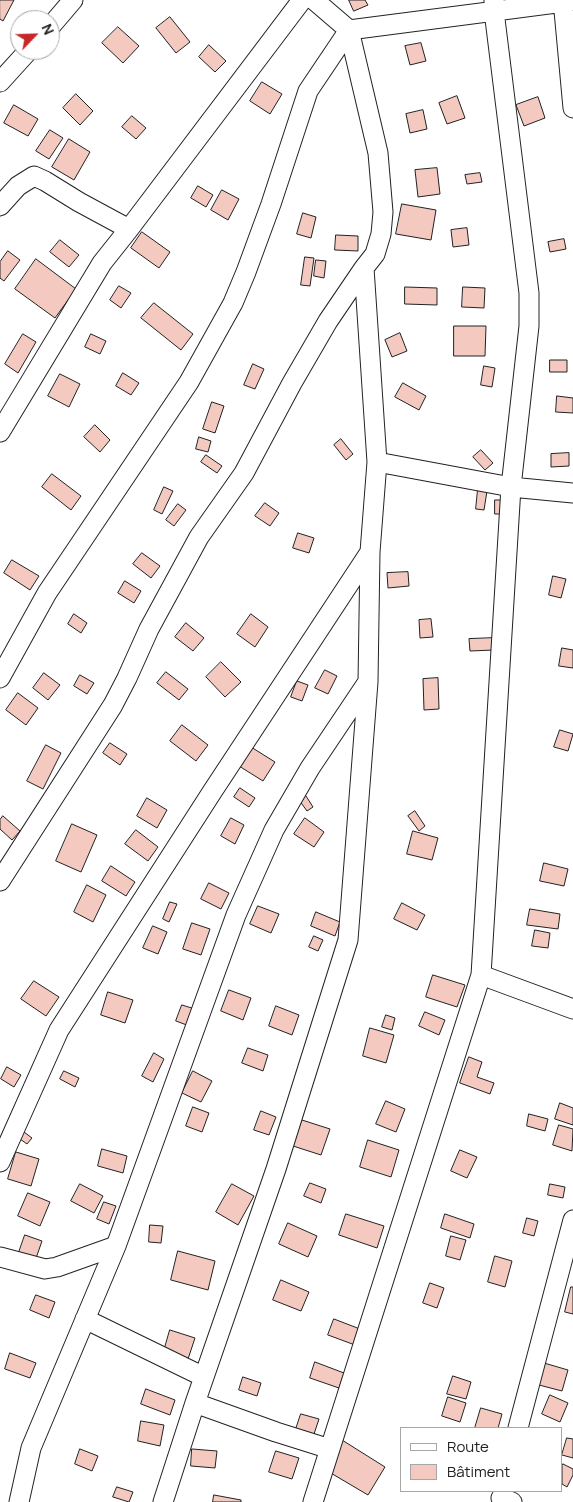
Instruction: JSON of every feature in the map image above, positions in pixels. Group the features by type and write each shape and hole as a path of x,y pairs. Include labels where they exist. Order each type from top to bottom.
{"street":[{"path":"60,15 73,0"},
{"path":"0,432 102,263 302,0"},
{"path":"0,881 113,705 128,678 149,629 199,537 244,473 319,337 377,247 381,234 383,212 378,153 349,30 314,0"},
{"path":"0,678 48,593 189,382 233,303 271,204 308,91 349,30 494,5 566,1 573,108"},
{"path":"313,1502 481,975 511,487 529,326 529,293 494,5"},
{"path":"0,82 20,60"},
{"path":"0,206 18,186 34,176 129,229"},
{"path":"163,1502 195,1403 276,1169 348,940 368,682 370,552 377,462 364,268"},
{"path":"377,462 511,487 573,493"},
{"path":"0,1162 59,1030 206,801 370,552"},
{"path":"20,1502 31,1448 116,1246 236,916 274,830 310,768 368,682"},
{"path":"481,975 573,1009"},
{"path":"518,1427 573,1220"},
{"path":"0,1256 45,1269 116,1246"},
{"path":"85,1319 204,1377"},
{"path":"195,1403 330,1449"}],"building":[{"path":"0,0 14,0 3,21 0,19"},
{"path":"349,0 365,0 368,5 354,11"},
{"path":"170,17 190,42 176,53 156,28"},
{"path":"118,27 139,46 123,63 102,43"},
{"path":"421,43 426,61 410,65 405,46"},
{"path":"209,45 226,61 215,72 199,57"},
{"path":"262,82 282,94 270,114 250,101"},
{"path":"76,94 93,111 80,125 63,108"},
{"path":"457,96 465,118 447,124 439,103"},
{"path":"538,97 545,118 524,126 516,105"},
{"path":"14,105 38,119 28,136 4,123"},
{"path":"423,110 427,129 410,133 406,114"},
{"path":"132,116 146,128 136,139 122,127"},
{"path":"50,130 63,138 49,159 36,151"},
{"path":"69,139 90,152 74,180 52,167"},
{"path":"437,168 440,194 418,197 415,170"},
{"path":"480,173 482,182 467,184 465,175"},
{"path":"198,186 213,195 206,207 191,198"},
{"path":"222,190 239,199 228,220 211,210"},
{"path":"402,204 436,210 431,240 396,234"},
{"path":"303,213 316,217 311,238 297,234"},
{"path":"467,228 469,245 453,247 451,230"},
{"path":"142,232 170,252 159,268 131,248"},
{"path":"336,235 358,236 358,251 335,250"},
{"path":"564,239 566,249 550,252 548,242"},
{"path":"60,240 79,255 69,267 50,252"},
{"path":"8,251 20,260 4,281 0,278 0,262"},
{"path":"305,257 314,258 310,286 301,285"},
{"path":"36,259 76,289 55,318 15,289"},
{"path":"316,260 326,261 324,278 314,276"},
{"path":"119,286 131,293 121,308 110,300"},
{"path":"405,287 437,288 437,305 405,304"},
{"path":"463,287 485,288 484,308 462,307"},
{"path":"154,303 193,334 181,350 141,318"},
{"path":"454,326 486,326 485,356 454,356"},
{"path":"400,333 407,351 392,357 385,340"},
{"path":"23,334 36,342 18,373 5,364"},
{"path":"91,334 106,341 100,354 85,347"},
{"path":"550,360 567,360 567,372 550,372"},
{"path":"253,364 264,369 255,389 244,385"},
{"path":"484,366 495,368 492,387 481,385"},
{"path":"123,373 139,383 131,395 116,386"},
{"path":"60,374 80,384 69,407 48,396"},
{"path":"403,383 426,396 419,410 395,397"},
{"path":"557,396 573,398 573,413 556,412"},
{"path":"212,402 224,406 215,433 203,429"},
{"path":"95,425 110,440 100,452 84,437"},
{"path":"199,437 211,441 208,452 196,449"},
{"path":"341,439 353,454 346,460 334,445"},
{"path":"481,450 493,463 485,470 473,457"},
{"path":"569,453 569,466 551,467 551,454"},
{"path":"206,455 222,466 217,473 201,462"},
{"path":"52,474 81,496 71,510 42,487"},
{"path":"164,487 173,491 162,514 154,510"},
{"path":"478,489 487,491 484,510 476,509"},
{"path":"495,500 506,500 506,514 495,514"},
{"path":"265,503 279,513 270,526 255,516"},
{"path":"178,504 186,510 174,526 166,520"},
{"path":"298,533 314,538 309,553 293,548"},
{"path":"142,553 160,566 151,578 133,564"},
{"path":"12,560 39,576 30,590 4,573"},
{"path":"408,572 409,586 388,588 387,573"},
{"path":"553,576 566,579 561,598 549,595"},
{"path":"125,581 141,591 134,603 118,593"},
{"path":"74,614 87,623 81,633 68,624"},
{"path":"251,614 268,627 255,647 237,634"},
{"path":"431,619 433,637 420,638 419,620"},
{"path":"186,623 204,638 193,651 175,637"},
{"path":"494,638 494,650 470,651 469,639"},
{"path":"562,648 573,650 573,668 559,666"},
{"path":"221,662 241,682 225,697 206,677"},
{"path":"325,670 337,676 328,694 315,688"},
{"path":"166,672 188,689 179,700 157,683"},
{"path":"44,673 60,685 48,700 33,688"},
{"path":"80,675 94,683 87,694 74,686"},
{"path":"438,678 439,709 424,710 423,679"},
{"path":"297,681 308,685 302,701 291,697"},
{"path":"18,693 38,708 26,725 6,710"},
{"path":"182,725 208,745 196,761 170,741"},
{"path":"560,730 573,734 568,751 554,747"},
{"path":"110,743 127,754 120,765 103,753"},
{"path":"46,745 61,753 43,789 27,781"},
{"path":"251,747 275,762 263,781 239,766"},
{"path":"240,788 255,798 249,807 234,797"},
{"path":"306,796 313,807 307,811 299,800"},
{"path":"147,798 167,810 157,828 137,816"},
{"path":"415,811 425,826 419,831 408,816"},
{"path":"3,816 20,831 12,840 0,829 0,820"},
{"path":"231,818 244,825 235,844 221,836"},
{"path":"305,818 324,832 314,847 294,834"},
{"path":"72,824 97,835 81,872 56,861"},
{"path":"136,830 158,847 148,861 125,844"},
{"path":"413,831 438,838 432,860 407,854"},
{"path":"544,863 568,869 564,886 540,881"},
{"path":"111,866 135,882 126,896 102,881"},
{"path":"209,883 229,893 221,909 201,899"},
{"path":"87,885 106,895 93,922 74,912"},
{"path":"170,902 177,904 169,922 163,919"},
{"path":"402,903 425,915 417,930 394,919"},
{"path":"258,906 279,914 271,933 250,924"},
{"path":"530,909 560,914 558,929 527,925"},
{"path":"316,912 340,922 335,936 311,926"},
{"path":"192,923 210,929 201,955 183,949"},
{"path":"153,926 167,932 158,954 143,948"},
{"path":"535,930 550,933 548,948 532,946"},
{"path":"314,936 323,940 318,951 309,947"},
{"path":"433,975 465,985 457,1007 426,997"},
{"path":"34,981 59,997 46,1016 21,999"},
{"path":"229,990 251,998 243,1020 221,1011"},
{"path":"108,992 133,1000 125,1023 101,1015"},
{"path":"182,1005 198,1010 192,1027 176,1021"},
{"path":"276,1006 299,1015 292,1035 269,1026"},
{"path":"425,1012 445,1020 439,1035 419,1026"},
{"path":"386,1015 395,1018 392,1030 382,1027"},
{"path":"370,1028 394,1035 386,1063 363,1056"},
{"path":"248,1048 268,1055 263,1071 242,1063"},
{"path":"154,1053 164,1059 153,1082 142,1076"},
{"path":"469,1057 482,1062 477,1077 494,1083 490,1094 460,1083"},
{"path":"7,1067 21,1075 14,1087 1,1079"},
{"path":"64,1071 79,1078 75,1087 60,1079"},
{"path":"193,1071 212,1081 201,1102 182,1093"},
{"path":"386,1101 405,1109 396,1132 376,1124"},
{"path":"560,1103 573,1108 573,1125 555,1119"},
{"path":"193,1107 209,1113 202,1132 186,1126"},
{"path":"261,1111 276,1117 269,1135 254,1130"},
{"path":"529,1114 548,1119 545,1131 527,1126"},
{"path":"302,1120 330,1129 321,1155 293,1146"},
{"path":"559,1125 573,1129 572,1151 553,1145"},
{"path":"24,1132 32,1138 27,1144 20,1139"},
{"path":"368,1140 399,1150 391,1177 360,1167"},
{"path":"102,1149 127,1156 123,1173 98,1166"},
{"path":"460,1150 477,1157 467,1178 451,1171"},
{"path":"16,1152 39,1159 31,1186 8,1179"},
{"path":"310,1183 326,1189 321,1203 304,1196"},
{"path":"80,1184 103,1196 94,1213 71,1201"},
{"path":"232,1184 254,1196 238,1225 216,1212"},
{"path":"550,1184 565,1187 563,1198 548,1195"},
{"path":"28,1193 50,1202 40,1226 18,1216"},
{"path":"104,1202 116,1206 109,1224 97,1219"},
{"path":"346,1214 384,1226 377,1248 339,1235"},
{"path":"445,1214 474,1224 470,1238 441,1228"},
{"path":"527,1218 538,1221 534,1236 523,1233"},
{"path":"288,1223 317,1236 308,1257 279,1244"},
{"path":"150,1225 163,1226 161,1243 149,1242"},
{"path":"25,1235 42,1241 34,1264 17,1258"},
{"path":"451,1236 466,1240 460,1260 446,1256"},
{"path":"178,1251 215,1261 208,1290 171,1280"},
{"path":"495,1256 512,1261 505,1287 488,1282"},
{"path":"281,1280 309,1292 301,1311 273,1300"},
{"path":"430,1283 444,1288 437,1308 423,1303"},
{"path":"571,1287 573,1287 573,1314 565,1312"},
{"path":"36,1295 55,1302 49,1318 30,1310"},
{"path":"334,1319 360,1329 355,1345 328,1335"},
{"path":"170,1330 195,1338 188,1359 164,1351"},
{"path":"10,1353 36,1363 30,1378 5,1369"},
{"path":"315,1362 344,1373 339,1388 310,1378"},
{"path":"544,1363 568,1370 562,1391 539,1385"},
{"path":"453,1376 471,1382 466,1399 447,1394"},
{"path":"243,1377 261,1383 257,1396 239,1390"},
{"path":"146,1389 175,1400 170,1415 141,1404"},
{"path":"550,1395 568,1403 560,1422 542,1414"},
{"path":"448,1397 466,1403 460,1422 442,1416"},
{"path":"481,1408 502,1414 498,1427 475,1427"},
{"path":"301,1414 319,1419 314,1434 296,1429"},
{"path":"141,1421 164,1425 160,1446 138,1441"},
{"path":"567,1438 573,1439 573,1458 563,1455"},
{"path":"342,1440 385,1467 368,1495 324,1469"},
{"path":"80,1449 98,1456 92,1471 75,1464"},
{"path":"192,1449 217,1451 215,1468 191,1466"},
{"path":"276,1451 299,1458 292,1479 269,1472"},
{"path":"563,1464 573,1469 573,1475 567,1487 563,1485"},
{"path":"117,1487 133,1492 129,1502 113,1497"},
{"path":"214,1495 241,1500 241,1502 213,1502"}]}
